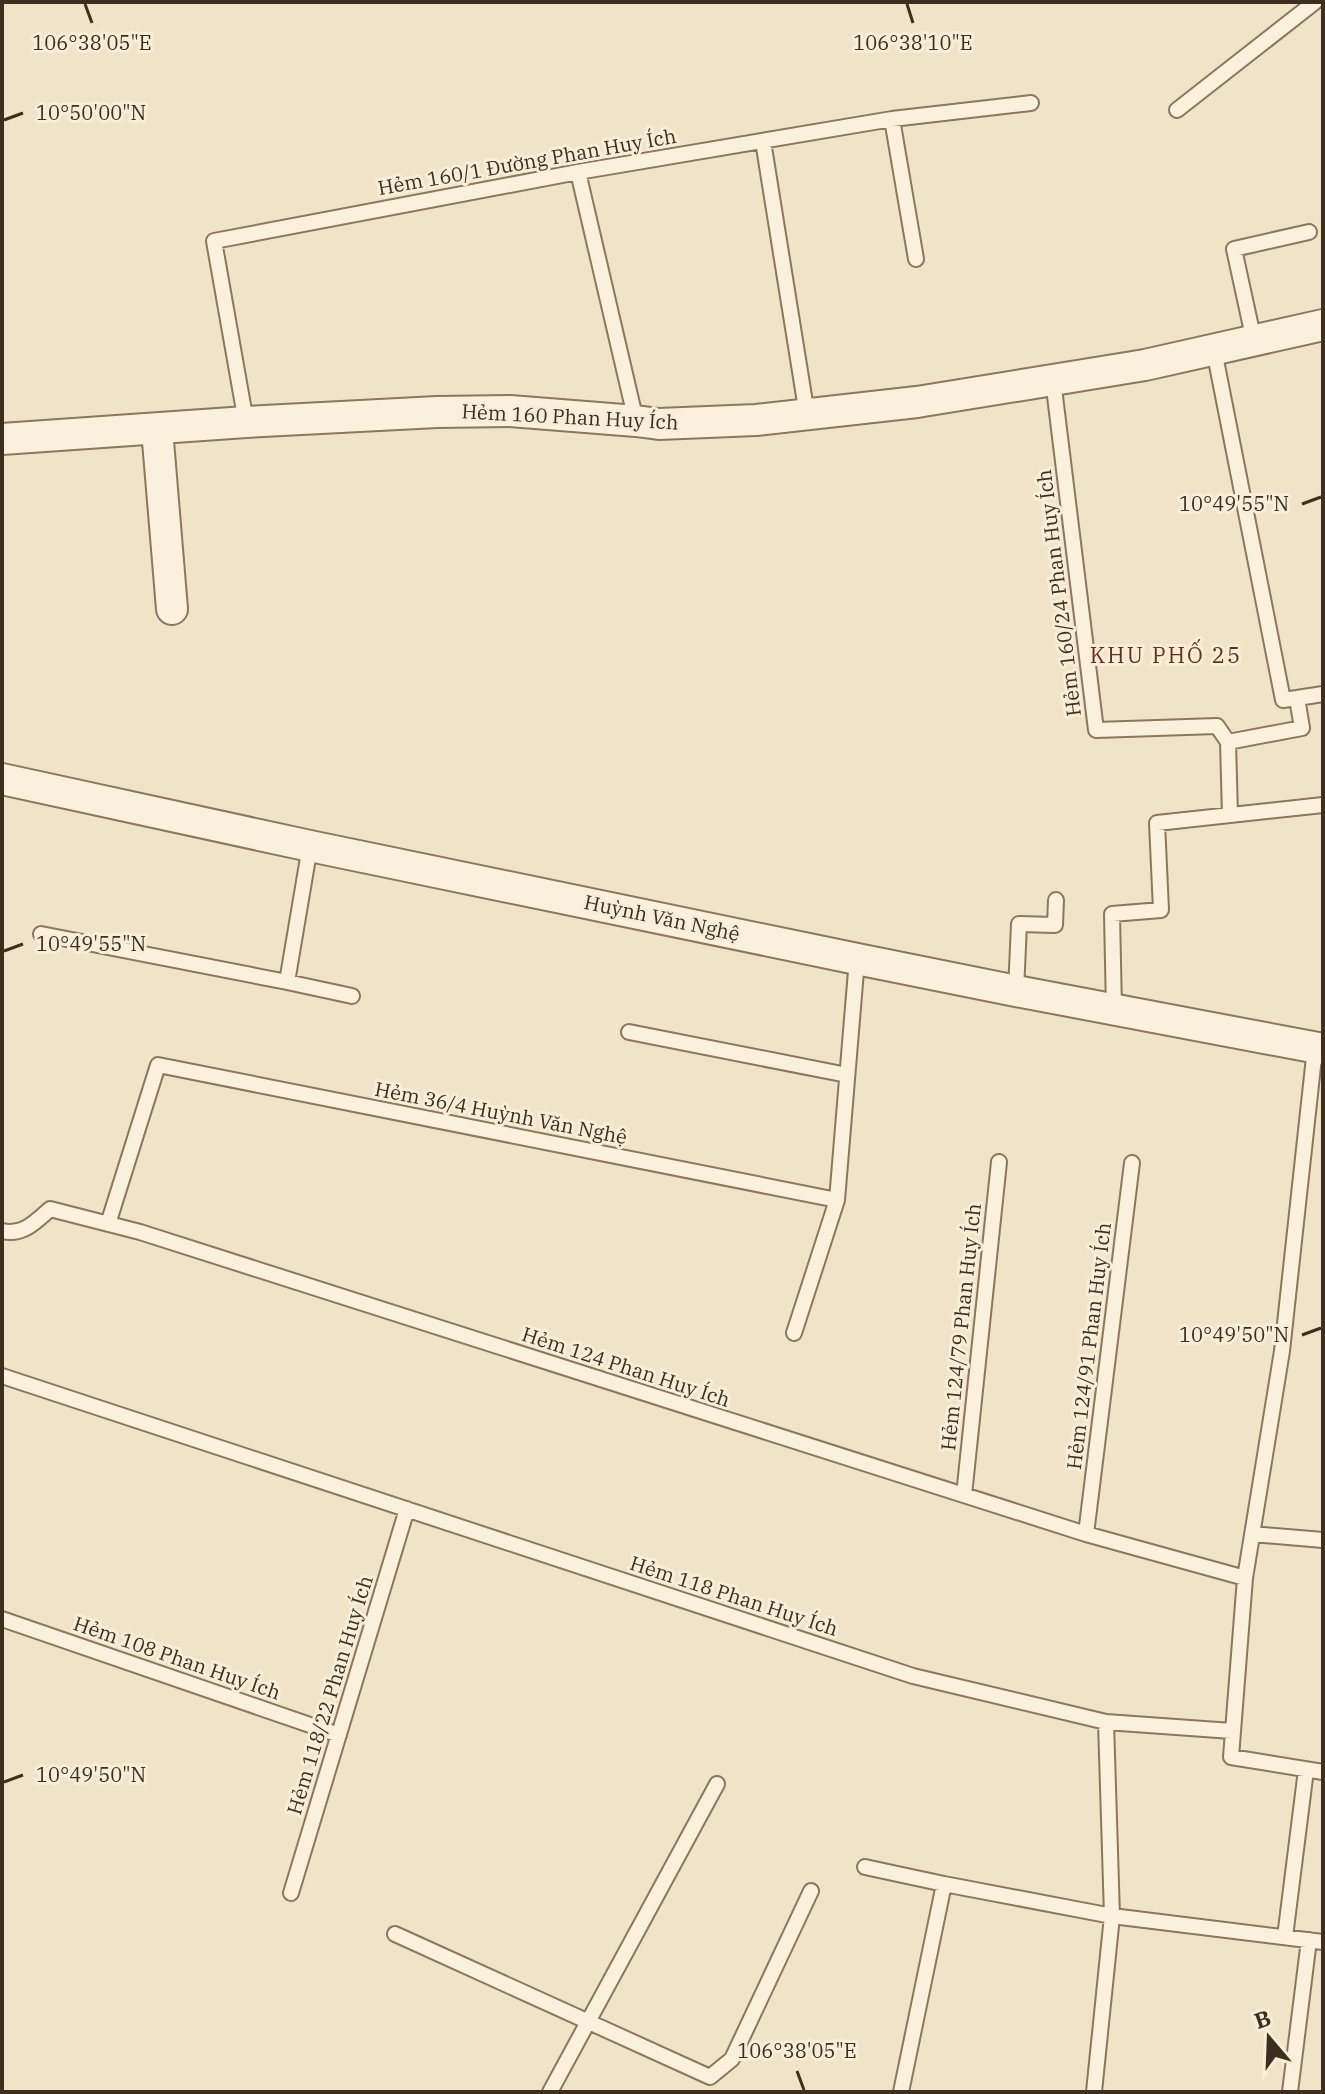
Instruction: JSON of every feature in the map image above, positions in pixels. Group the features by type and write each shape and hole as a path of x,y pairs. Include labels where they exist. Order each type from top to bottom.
{"street":[{"name":"Hẻm 160 Phan Huy Ích","path":"2,439 437,412 510,411 659,424 756,420 917,402 1145,365 1323,325"},
{"path":"157,429 172,609"},
{"name":"Huỳnh Văn Nghệ","path":"2,779 857,959 1319,1048"}],"lane":[{"path":"1177,110 1315,2"},
{"name":"Hẻm 160/1 Đường Phan Huy Ích","path":"246,422 214,241 578,172 892,119 1031,103"},
{"path":"892,119 916,259"},
{"path":"763,141 807,415"},
{"path":"578,172 636,421"},
{"path":"1254,341 1234,249 1309,232"},
{"path":"1214,350 1283,700 1323,694"},
{"name":"Hẻm 160/24 Phan Huy Ích","path":"1053,380 1096,730 1217,726 1228,742"},
{"path":"1230,815 1228,742 1302,728 1297,698"},
{"path":"1114,1010 1112,914 1161,910 1157,823 1323,805"},
{"path":"287,982 310,846"},
{"path":"1016,991 1019,924 1055,925 1056,900"},
{"path":"41,934 352,996"},
{"path":"794,1333 837,1200 857,959"},
{"path":"629,1032 847,1075"},
{"path":"1319,1048 1282,1351 1245,1578 1231,1757 1323,1772"},
{"name":"Hẻm 36/4 Huỳnh Văn Nghệ","path":"108,1224 158,1065 837,1200"},
{"name":"Hẻm 124/79 Phan Huy Ích","path":"964,1495 999,1162"},
{"name":"Hẻm 124/91 Phan Huy Ích","path":"1086,1534 1132,1163"},
{"name":"Hẻm 124 Phan Huy Ích","path":"2,1231 12,1233 25,1230 50,1209 140,1232 1086,1534 1245,1578"},
{"name":"Hẻm 118 Phan Huy Ích","path":"2,1376 913,1676 1106,1722 1232,1731"},
{"name":"Hẻm 118/22 Phan Huy Ích","path":"291,1893 407,1509"},
{"path":"1252,1534 1323,1540"},
{"name":"Hẻm 108 Phan Huy Ích","path":"2,1619 339,1735"},
{"path":"1094,2092 1112,1916 1106,1722"},
{"path":"1285,1937 1306,1770"},
{"path":"550,2092 717,1784"},
{"path":"865,1867 1112,1916 1316,1941 1290,2092"},
{"path":"901,2092 944,1884"},
{"path":"395,1934 710,2077 732,2059 811,1891"}],"district":[{"name":"KHU PHỐ 25","path":"1166,655"}]}
